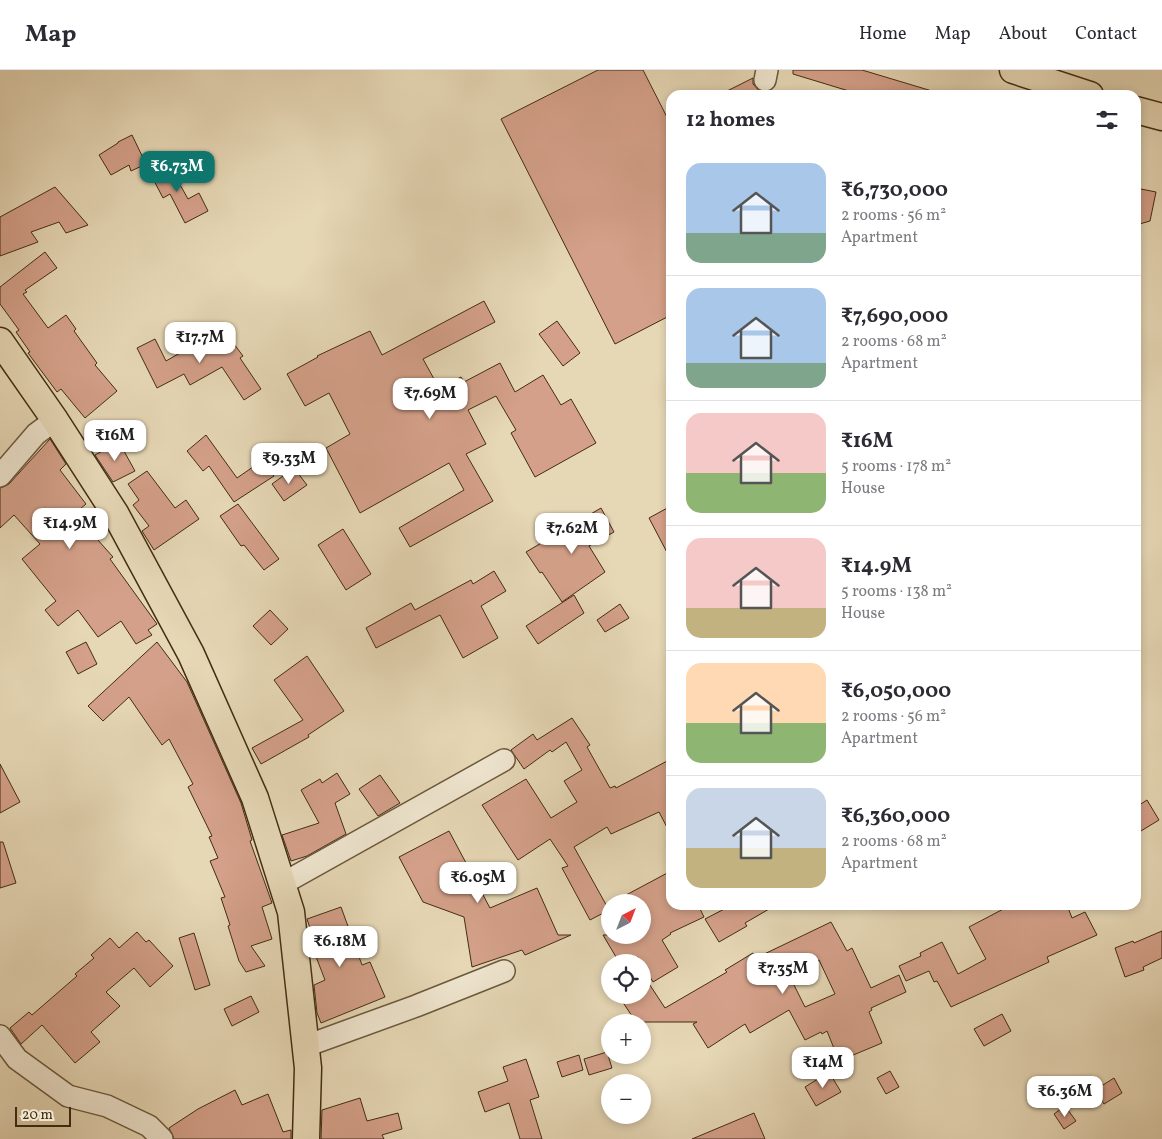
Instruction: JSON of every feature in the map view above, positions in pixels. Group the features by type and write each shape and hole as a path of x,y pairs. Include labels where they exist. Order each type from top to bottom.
{"main road":[{"path":"1013,70 1075,90"},
{"path":"1141,112 1162,117"},
{"path":"0,328 33,387"},
{"path":"0,341 56,420 115,512 191,654 255,798 291,912 308,1068 306,1139"}],"street":[{"path":"0,476 36,434 56,420"},
{"path":"282,884 504,760"},
{"path":"306,1046 416,1006 504,971"},
{"path":"0,1036 17,1059 68,1096 108,1106 149,1126 162,1139"}],"building":[{"path":"598,70 643,70 666,115 666,318 615,344 501,119"},
{"path":"793,70 862,70 929,90 846,90 793,74"},
{"path":"753,78 753,84 758,90 729,90"},
{"path":"132,135 146,164 131,171 129,165 111,175 99,155"},
{"path":"167,161 188,199 199,193 208,211 185,223 170,194 163,198 149,171"},
{"path":"55,187 88,225 66,233 59,222 31,232 38,242 0,256 0,217"},
{"path":"1141,189 1156,192 1150,221 1141,224"},
{"path":"45,252 57,268 25,290 27,292 23,294 48,328 66,315 76,329 74,331 97,363 95,365 117,391 85,418 61,389 57,392 28,353 30,352 16,332 19,330 0,304 0,287"},
{"path":"484,301 495,322 423,359 439,388 461,377 464,382 500,363 515,392 543,375 561,405 571,399 596,443 535,477 511,433 516,430 496,396 468,410 486,444 466,454 493,501 410,547 399,528 464,490 449,463 360,513 326,448 350,434 329,393 305,406 287,374 317,356 370,331 382,355"},
{"path":"557,321 580,353 563,366 539,334"},
{"path":"225,332 243,356 240,358 261,389 244,400 222,367 190,385 184,374 157,388 137,348 155,339 166,361 201,341 204,347"},
{"path":"206,435 237,478 263,460 274,476 234,502 209,466 203,471 187,451"},
{"path":"50,439 66,464 60,470 86,504 80,509 102,535 97,539 113,557 110,559 157,624 148,630 152,635 136,644 121,621 98,637 78,610 58,626 45,610 56,601 22,559 40,544 14,515 0,528 0,488 9,484"},
{"path":"119,442 135,471 113,482 95,455"},
{"path":"294,468 307,485 284,501 272,484"},
{"path":"147,471 175,508 186,500 199,519 154,550 142,531 149,526 133,505 139,500 128,484"},
{"path":"238,504 279,559 264,570 244,545 241,546 220,516"},
{"path":"601,508 614,532 589,546 605,572 562,602 526,552"},
{"path":"666,509 666,550 649,518"},
{"path":"343,529 371,574 346,590 318,545"},
{"path":"494,571 506,591 481,606 498,638 463,658 440,615 376,648 366,628 411,603 415,610 471,580 473,584"},
{"path":"574,595 584,613 538,644 526,626"},
{"path":"620,604 629,618 605,632 597,620"},
{"path":"270,610 288,629 271,645 253,626"},
{"path":"86,642 97,664 78,674 66,652"},
{"path":"157,642 187,682 241,803 252,840 250,841 272,903 262,907 272,939 251,946 265,966 246,972 239,961 221,898 225,897 210,861 218,858 209,837 212,836 188,787 193,784 169,739 162,745 129,697 103,721 88,706"},
{"path":"307,656 344,711 308,735 309,737 261,764 252,748 303,720 274,680"},
{"path":"572,718 590,745 587,747 610,788 615,786 616,788 666,762 666,825 659,812 611,834 607,827 574,847 601,896 601,914 590,920 562,868 568,866 550,839 518,860 482,805 526,779 551,818 577,802 564,781 582,770 566,742 552,752 550,750 524,769 511,750 533,734 537,740"},
{"path":"0,764 20,802 0,813"},
{"path":"337,773 350,794 335,803 346,834 307,856 291,861 282,835 319,823 301,790 320,779 322,783"},
{"path":"380,775 400,803 378,816 359,789"},
{"path":"1147,800 1159,820 1141,831 1141,804"},
{"path":"449,831 490,908 537,888 558,935 571,935 525,955 522,950 472,967 464,917 423,902 399,857"},
{"path":"0,842 3,842 16,883 0,888"},
{"path":"666,874 666,910 700,910 704,917 670,933 662,940 678,967 653,982 651,979 651,954 614,954 608,944 651,944 651,894 628,894"},
{"path":"341,907 362,965 370,962 385,997 321,1023 317,1013 314,985 325,980 310,941 314,940 307,919"},
{"path":"722,910 767,910 745,923 747,926 719,942 705,919"},
{"path":"1001,910 1069,910 1072,918 1085,912 1097,935 1047,957 1049,962 951,1007 937,981 934,982 929,971 906,981 899,966 921,956 920,953 942,942 958,974 986,959 969,927"},
{"path":"831,922 847,951 852,948 871,988 899,975 906,992 871,1008 872,1010 869,1012 882,1043 839,1061 827,1031 805,1040 789,1010 750,1033 745,1024 708,1048 693,1024 697,1022 651,1022 651,1014 631,1014 624,1004 651,1004 651,987 665,1008 727,972 725,970 753,953 756,958","holes":["819,960 835,994 805,1007 789,975"]},
{"path":"1162,931 1162,958 1143,967 1144,970 1125,977 1115,948 1133,941 1134,943"},
{"path":"137,932 146,942 149,940 173,966 150,987 134,968 106,992 120,1006 91,1032 100,1042 75,1063 42,1025 21,1044 10,1028 29,1012 32,1015 77,976 75,974 94,958 91,955 110,938 119,948"},
{"path":"194,933 210,985 195,990 179,938"},
{"path":"251,996 259,1012 232,1026 224,1009"},
{"path":"1002,1014 1011,1031 984,1046 974,1029"},
{"path":"601,1054 601,1064 611,1064 612,1068 589,1075 584,1059"},
{"path":"579,1055 583,1070 562,1077 557,1062"},
{"path":"526,1059 539,1097 530,1100 542,1139 520,1139 509,1103 485,1112 478,1092 508,1081 503,1067"},
{"path":"890,1071 899,1087 886,1094 877,1078"},
{"path":"829,1072 841,1092 816,1106 805,1087"},
{"path":"1114,1078 1122,1093 1104,1104 1095,1090"},
{"path":"235,1090 242,1105 268,1094 283,1132 291,1130 291,1139 174,1139 169,1128 198,1109"},
{"path":"360,1098 367,1121 398,1113 402,1129 382,1135 384,1139 321,1139 322,1110"},
{"path":"1065,1106 1076,1121 1064,1129 1054,1114"},
{"path":"754,1113 765,1139 692,1139"}]}
